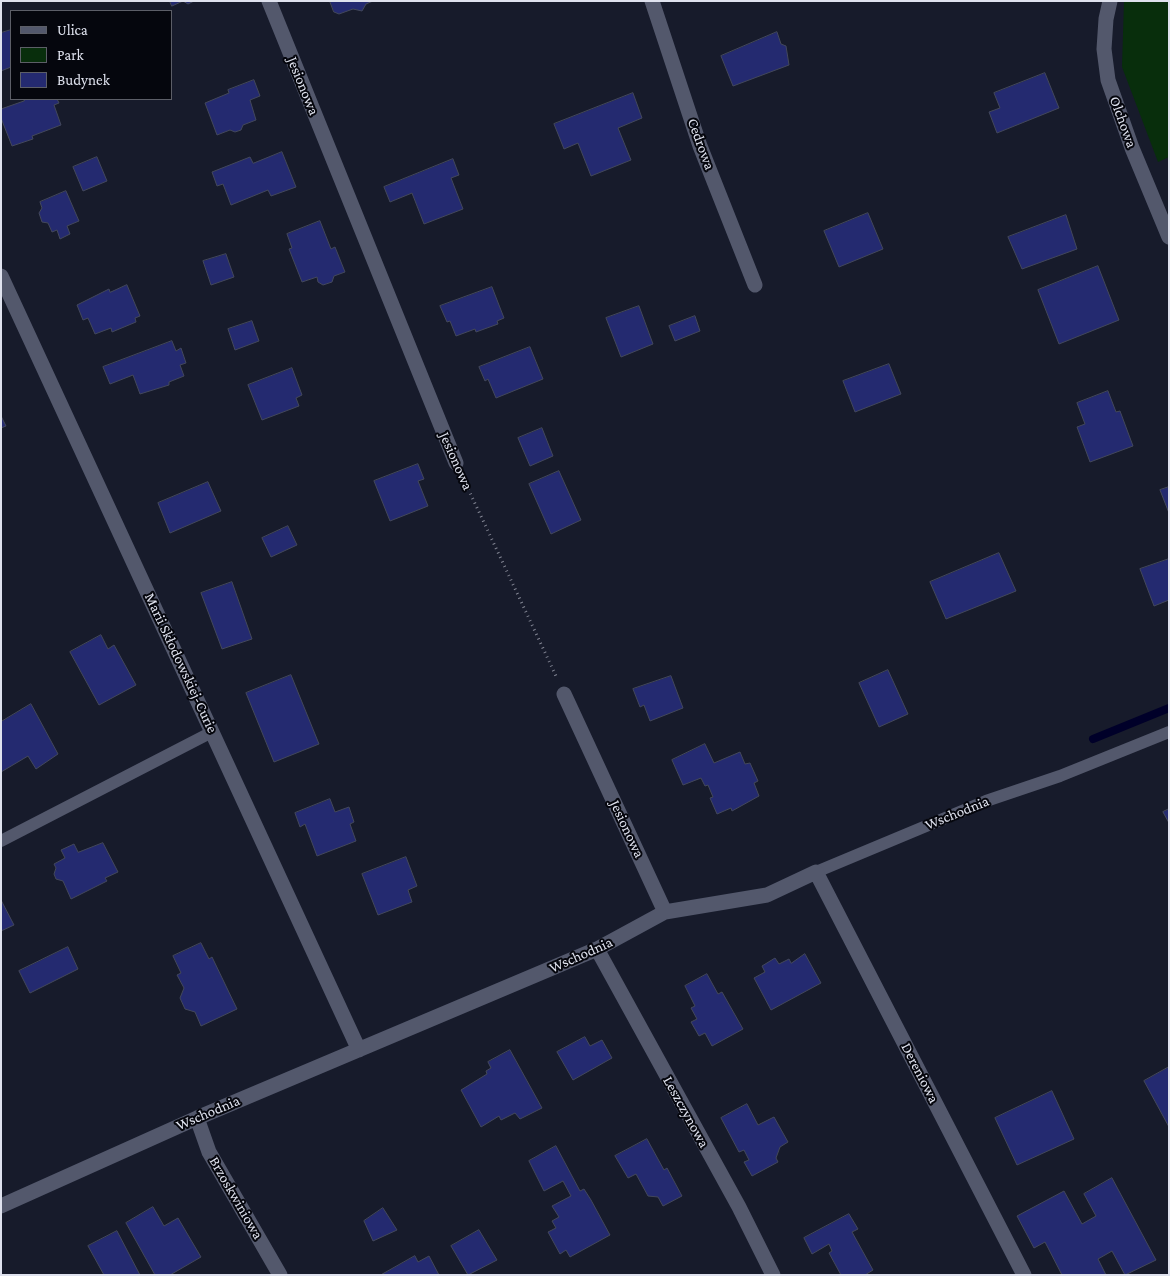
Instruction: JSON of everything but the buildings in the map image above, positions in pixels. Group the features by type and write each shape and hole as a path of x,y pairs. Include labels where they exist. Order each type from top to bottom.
{"street":[{"name":"Jesionowa","path":"269,1 456,464"},
{"name":"Cedrowa","path":"652,1 700,146 755,284"},
{"name":"Olchowa","path":"1110,1 1106,19 1104,49 1108,80 1132,148 1169,237"},
{"name":"Marii Skłodowskiej-Curie","path":"1,276 359,1050"},
{"name":"Jesionowa","path":"564,694 665,912"},
{"name":"Wschodnia","path":"1,1206 197,1118 597,950 665,912 767,895 816,872"},
{"name":"Dereniowa","path":"816,872 1024,1275"},
{"name":"Leszczynowa","path":"597,950 740,1208 773,1275"},
{"name":"Brzoskwiniowa","path":"197,1118 209,1152 280,1275"}],"lane":[{"path":"1,841 212,732"},
{"name":"Wschodnia","path":"816,872 986,801 1060,776 1169,732"}],"path":[{"name":"Jesionowa","path":"456,464 564,694"}],"green space":[{"path":"1124,1 1169,1 1169,157 1158,162 1122,67"}],"waterway":[{"path":"1093,739 1169,708"}]}
